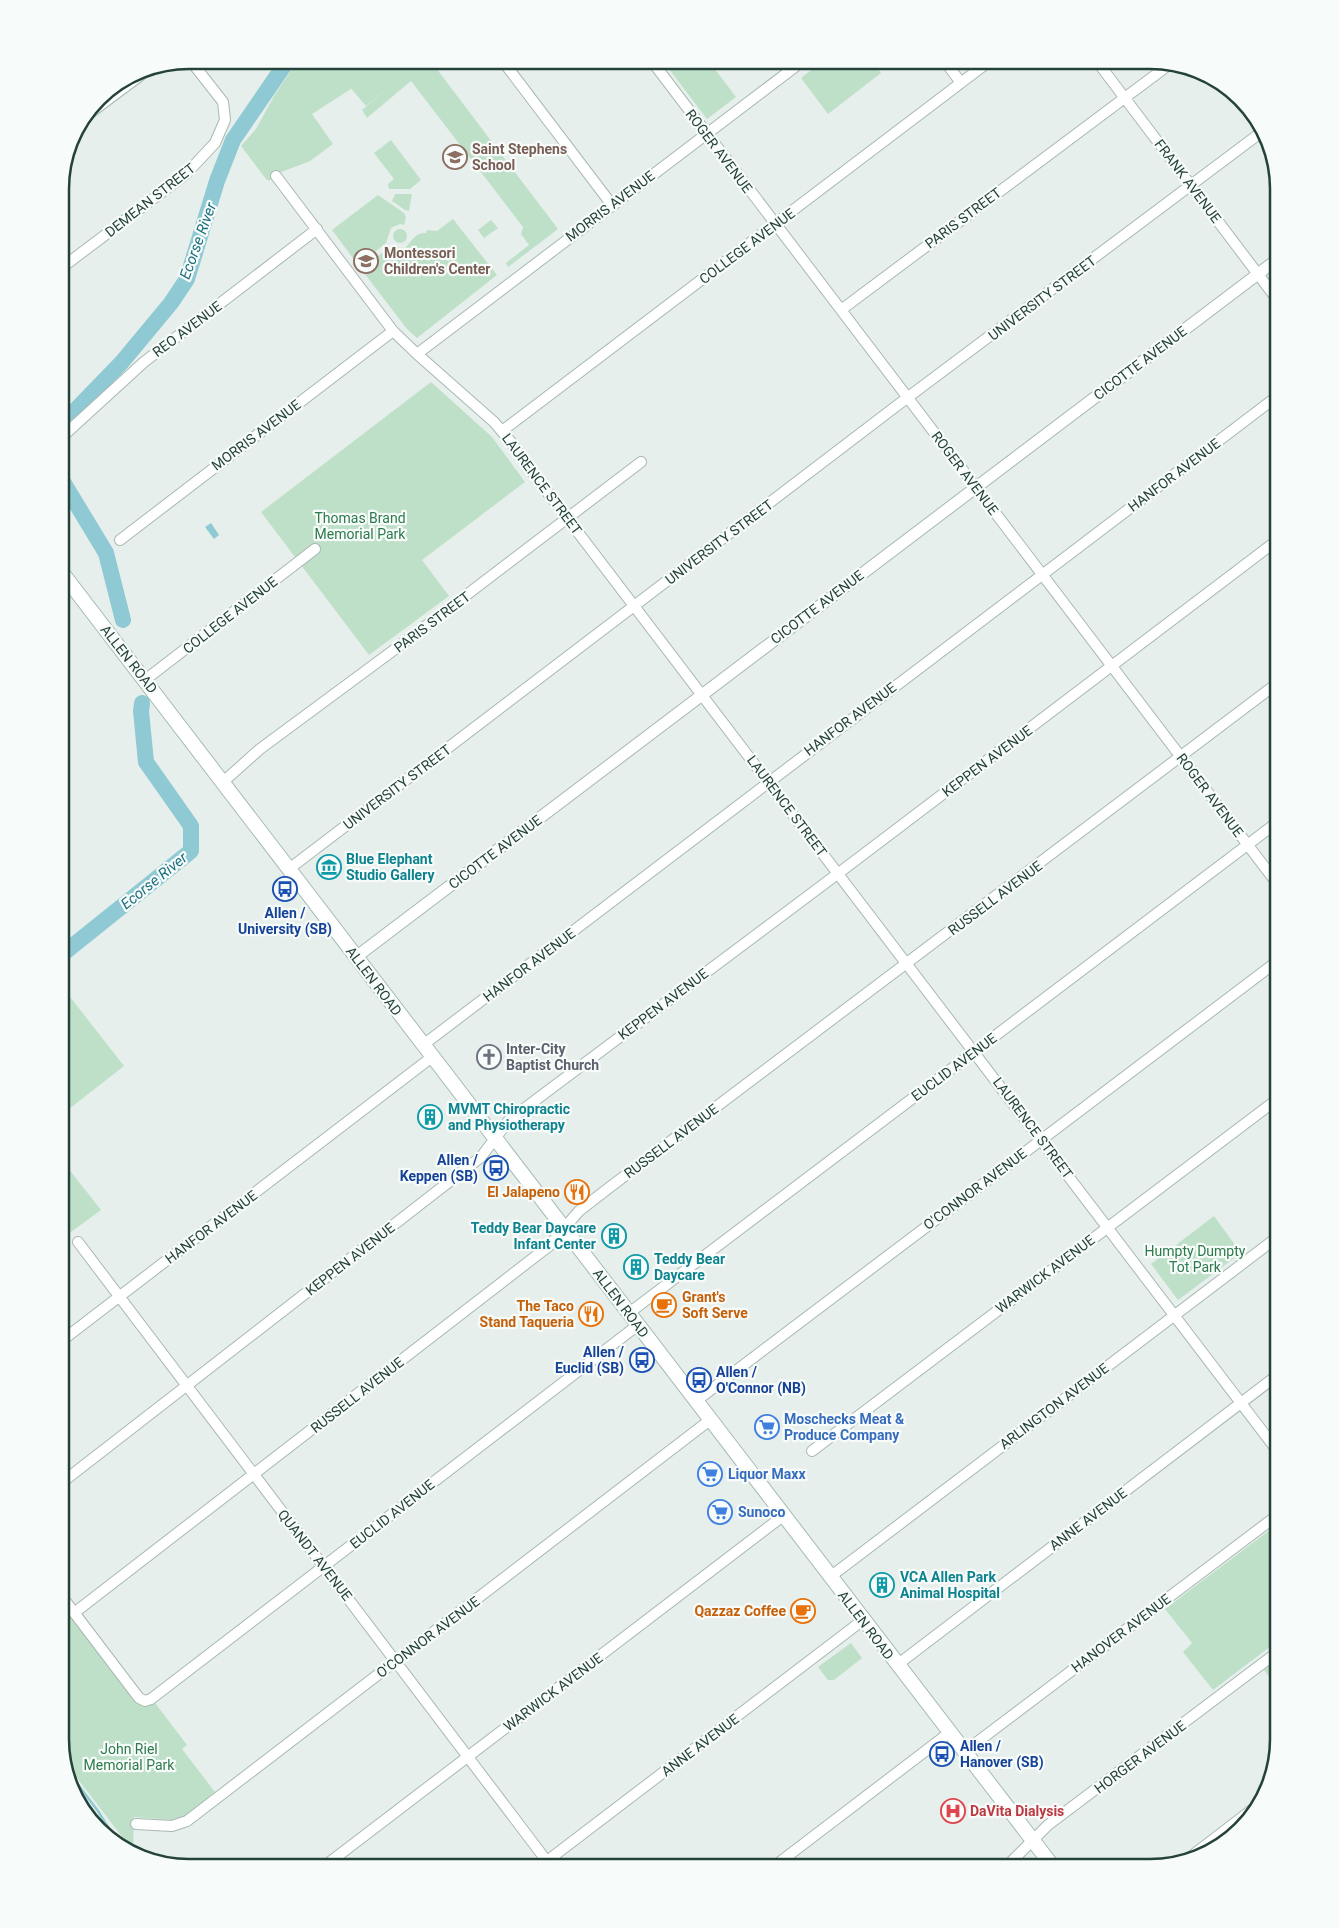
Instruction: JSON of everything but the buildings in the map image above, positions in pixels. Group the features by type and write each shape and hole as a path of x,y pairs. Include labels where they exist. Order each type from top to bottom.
{"main road":[{"name":"ALLEN ROAD","path":"69,582 1047,1859"}],"street":[{"name":"DEMEAN STREET","path":"69,262 186,174 215,143 225,120 225,111 222,99 197,69"},
{"path":"509,69 612,205"},
{"name":"ROGER AVENUE","path":"657,69 1270,874"},
{"name":"MORRIS AVENUE","path":"417,354 792,69"},
{"path":"951,69 961,83"},
{"name":"COLLEGE AVENUE","path":"502,431 979,69"},
{"name":"FRANK AVENUE","path":"1103,69 1270,290"},
{"name":"PARIS STREET","path":"841,310 1084,126 1162,70"},
{"name":"UNIVERSITY STREET","path":"289,869 908,398 1257,136"},
{"name":"LAURENCE STREET","path":"276,176 393,330 502,431 1270,1441"},
{"name":"REO AVENUE","path":"69,431 144,362 317,229"},
{"name":"CICOTTE AVENUE","path":"356,957 1270,265"},
{"name":"MORRIS AVENUE","path":"120,540 393,330"},
{"name":"HANFOR AVENUE","path":"423,1045 1270,402"},
{"name":"PARIS STREET","path":"223,782 260,749 642,462"},
{"name":"KEPPEN AVENUE","path":"69,1477 481,1157 509,1120 838,874 1270,546"},
{"name":"COLLEGE AVENUE","path":"145,680 315,549"},
{"name":"RUSSELL AVENUE","path":"74,1613 549,1246 579,1211 610,1187 908,964 1270,689"},
{"name":"EUCLID AVENUE","path":"629,1313 1270,828"},
{"name":"O'CONNOR AVENUE","path":"696,1401 1270,967"},
{"name":"HANFOR AVENUE","path":"69,1335 432,1056"},
{"name":"WARWICK AVENUE","path":"812,1450 1270,1105"},
{"name":"QUANDT AVENUE","path":"78,1242 546,1859"},
{"name":"ARLINGTON AVENUE","path":"830,1577 1270,1243"},
{"name":"EUCLID AVENUE","path":"74,1613 138,1696 145,1700 151,1699 638,1325"},
{"name":"ANNE AVENUE","path":"897,1664 1270,1381"},
{"name":"O'CONNOR AVENUE","path":"136,1824 172,1826 187,1821 710,1420"},
{"name":"WARWICK AVENUE","path":"334,1859 783,1516"},
{"name":"HANOVER AVENUE","path":"964,1752 1270,1521"},
{"path":"69,1606 74,1613"},
{"name":"ANNE AVENUE","path":"556,1859 863,1620"},
{"name":"HORGER AVENUE","path":"1015,1859 1048,1825 1270,1658"},
{"path":"784,1859 949,1733"},
{"path":"1206,1845 1238,1820"}],"green space":[{"path":"292,69 437,69 558,229 508,267 506,263 529,245 521,234 523,227 411,81 367,118 362,110 391,85 366,106 348,85 351,89 312,114 333,144 310,161 279,173 269,181 241,146 256,129 274,96"},
{"path":"669,69 715,69 736,97 707,119"},
{"path":"812,69 878,69 881,73 828,114 801,78"},
{"path":"391,140 421,180 410,189 389,189 388,184 394,179 374,153"},
{"path":"395,194 412,194 409,211 392,201"},
{"path":"378,195 404,213 406,217 404,225 400,224 391,228 386,243 358,265 332,230"},
{"path":"453,219 497,275 417,338 407,329 361,269 390,247 405,248 416,235 426,233 427,230 437,231"},
{"path":"491,220 498,228 484,238 478,230"},
{"path":"400,229 405,231 407,236 405,241 400,243 395,241 393,236 395,231"},
{"name":"Thomas Brand Memorial Park","path":"431,382 492,437 525,482 422,560 449,596 369,655 261,512"},
{"path":"69,996 124,1066 69,1109"},
{"path":"69,1169 101,1210 71,1232 69,1229"},
{"name":"Humpty Dumpty Tot Park","path":"1214,1216 1241,1253 1178,1300 1151,1264"},
{"path":"1270,1530 1270,1647 1213,1690 1183,1652 1192,1643 1165,1609"},
{"name":"John Riel Memorial Park","path":"69,1615 134,1700 144,1705 155,1703 187,1745 182,1749 215,1792 182,1818 173,1820 134,1817 133,1845 125,1841 75,1775 73,1770 69,1739"},
{"path":"851,1643 862,1658 834,1680 828,1680 818,1667"},
{"path":"1270,1665 1270,1678 1264,1670"}],"water":[{"path":"211,523 219,535 214,539 205,527"}],"waterway":[{"name":"Ecorse River","path":"69,417 122,362 171,303 187,279 217,181 233,140 282,69"},
{"name":"Ecorse River","path":"69,492 106,553 123,620"},
{"name":"Ecorse River","path":"69,949 191,851 191,826 146,762 141,711 142,703"},
{"path":"78,1785 108,1827"}],"place":[{"name":"Saint Stephens School","path":"455,157"},
{"name":"Montessori Children's Center","path":"366,261"},
{"name":"Blue Elephant Studio Gallery","path":"329,867"},
{"name":"Allen / University (SB)","path":"285,889"},
{"name":"Inter-City Baptist Church","path":"489,1057"},
{"name":"MVMT Chiropractic and Physiotherapy","path":"430,1117"},
{"name":"Allen / Keppen (SB)","path":"496,1168"},
{"name":"El Jalapeno","path":"577,1192"},
{"name":"Teddy Bear Daycare Infant Center","path":"614,1236"},
{"name":"Teddy Bear Daycare","path":"636,1267"},
{"name":"Grant's Soft Serve","path":"664,1305"},
{"name":"The Taco Stand Taqueria","path":"591,1314"},
{"name":"Allen / Euclid (SB)","path":"642,1360"},
{"name":"Allen / O'Connor (NB)","path":"699,1380"},
{"name":"Moschecks Meat & Produce Company","path":"767,1427"},
{"name":"Liquor Maxx","path":"710,1474"},
{"name":"Sunoco","path":"720,1512"},
{"name":"VCA Allen Park Animal Hospital","path":"882,1585"},
{"name":"Qazzaz Coffee","path":"803,1611"},
{"name":"Allen / Hanover (SB)","path":"942,1754"},
{"name":"DaVita Dialysis","path":"953,1811"}]}
